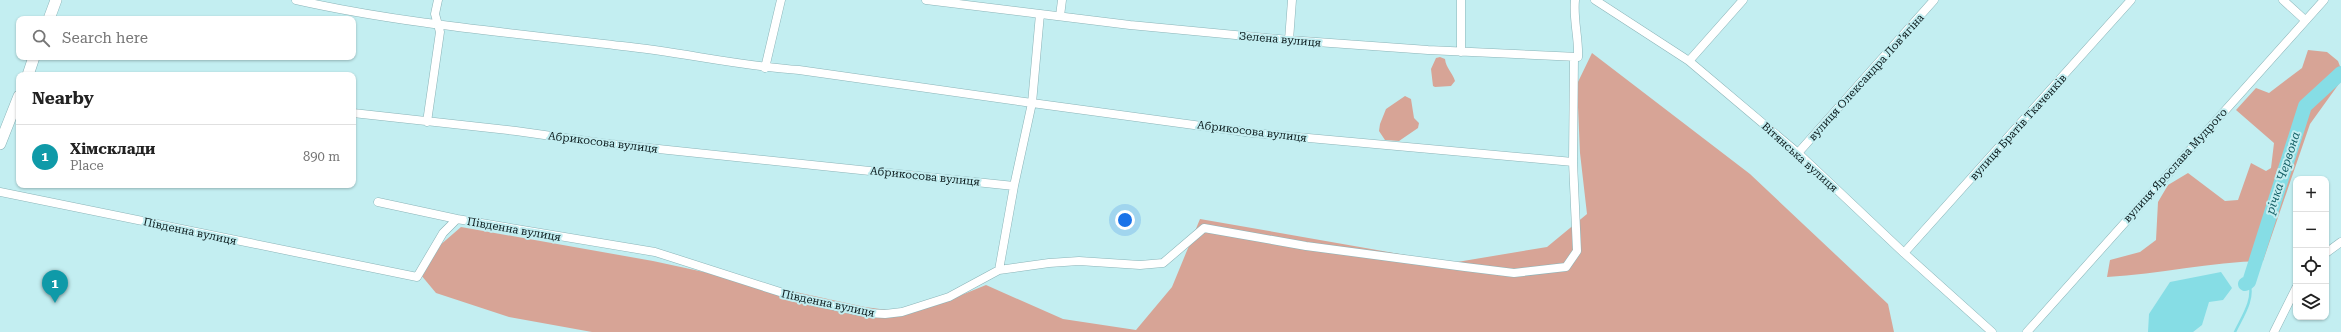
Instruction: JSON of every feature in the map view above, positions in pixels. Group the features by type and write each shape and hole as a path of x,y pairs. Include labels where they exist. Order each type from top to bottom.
{"street":[{"path":"50,16 56,0"},
{"name":"Абрикосова вулиця","path":"296,0 348,12 624,46 766,68 799,70 1253,132 1430,150 1573,162"},
{"path":"427,122 440,32 435,14 438,0"},
{"path":"766,68 781,0"},
{"name":"Зелена вулиця","path":"926,0 1040,14 1289,40 1461,52 1574,57"},
{"path":"1060,16 1062,0"},
{"path":"1289,40 1292,0"},
{"path":"1461,0 1461,52"},
{"path":"1040,14 1032,103 1014,186 1000,270 1049,262 1079,261 1140,265 1163,263 1204,228 1306,246 1514,273 1566,267 1577,251 1573,162 1574,57 1578,58 1573,15 1575,0"},
{"name":"Вітянська вулиця","path":"1595,0 1689,61 1798,153 1904,253 1992,332"},
{"path":"1689,61 1743,0"},
{"name":"вулиця Олександра Ловʼягіна","path":"1798,153 1934,0"},
{"name":"вулиця Братів Ткаченків","path":"1904,253 2131,0"},
{"path":"2283,0 2305,20"},
{"name":"вулиця Ярослава Мудрого","path":"2027,332 2324,0"},
{"path":"29,72 33,60"},
{"path":"1,139 16,103"},
{"name":"Абрикосова вулиця","path":"356,113 601,143 1014,186"},
{"name":"Південна вулиця","path":"0,192 417,277 443,233 457,219 655,252 802,299 867,313 902,312 949,297 1000,270"},
{"path":"378,202 457,219"},
{"path":"2329,251 2341,242"},
{"path":"2274,332 2293,294"}],"shaded area":[{"path":"2308,50 2327,52 2338,61 2341,69 2341,81 2310,124 2263,261 2107,277 2110,260 2140,252 2156,240 2158,202 2168,185 2188,173 2225,201 2238,200 2251,163 2266,171 2271,168 2274,143 2236,110 2256,88 2269,93 2302,68"},
{"path":"1592,53 1750,174 1888,304 1894,332 592,332 509,317 436,293 421,275 439,246 461,227 653,261 865,307 902,312 937,305 986,285 1063,319 1136,330 1172,287 1200,219 1451,263 1547,247 1587,214 1580,153 1577,84"},
{"path":"1440,57 1445,59 1455,81 1451,86 1433,86 1431,69 1436,58"},
{"path":"1405,96 1411,99 1414,118 1419,123 1418,128 1399,141 1385,140 1379,131 1386,109"}],"water":[{"path":"2221,272 2232,288 2223,300 2209,302 2202,325 2193,332 2148,332 2149,314 2170,282"}],"waterway":[{"name":"річка Червона","path":"2245,284 2249,282 2305,106 2341,73"},
{"path":"2235,332 2249,301 2249,282"}],"place":[{"name":"Хімсклади","path":"55,303"}]}
